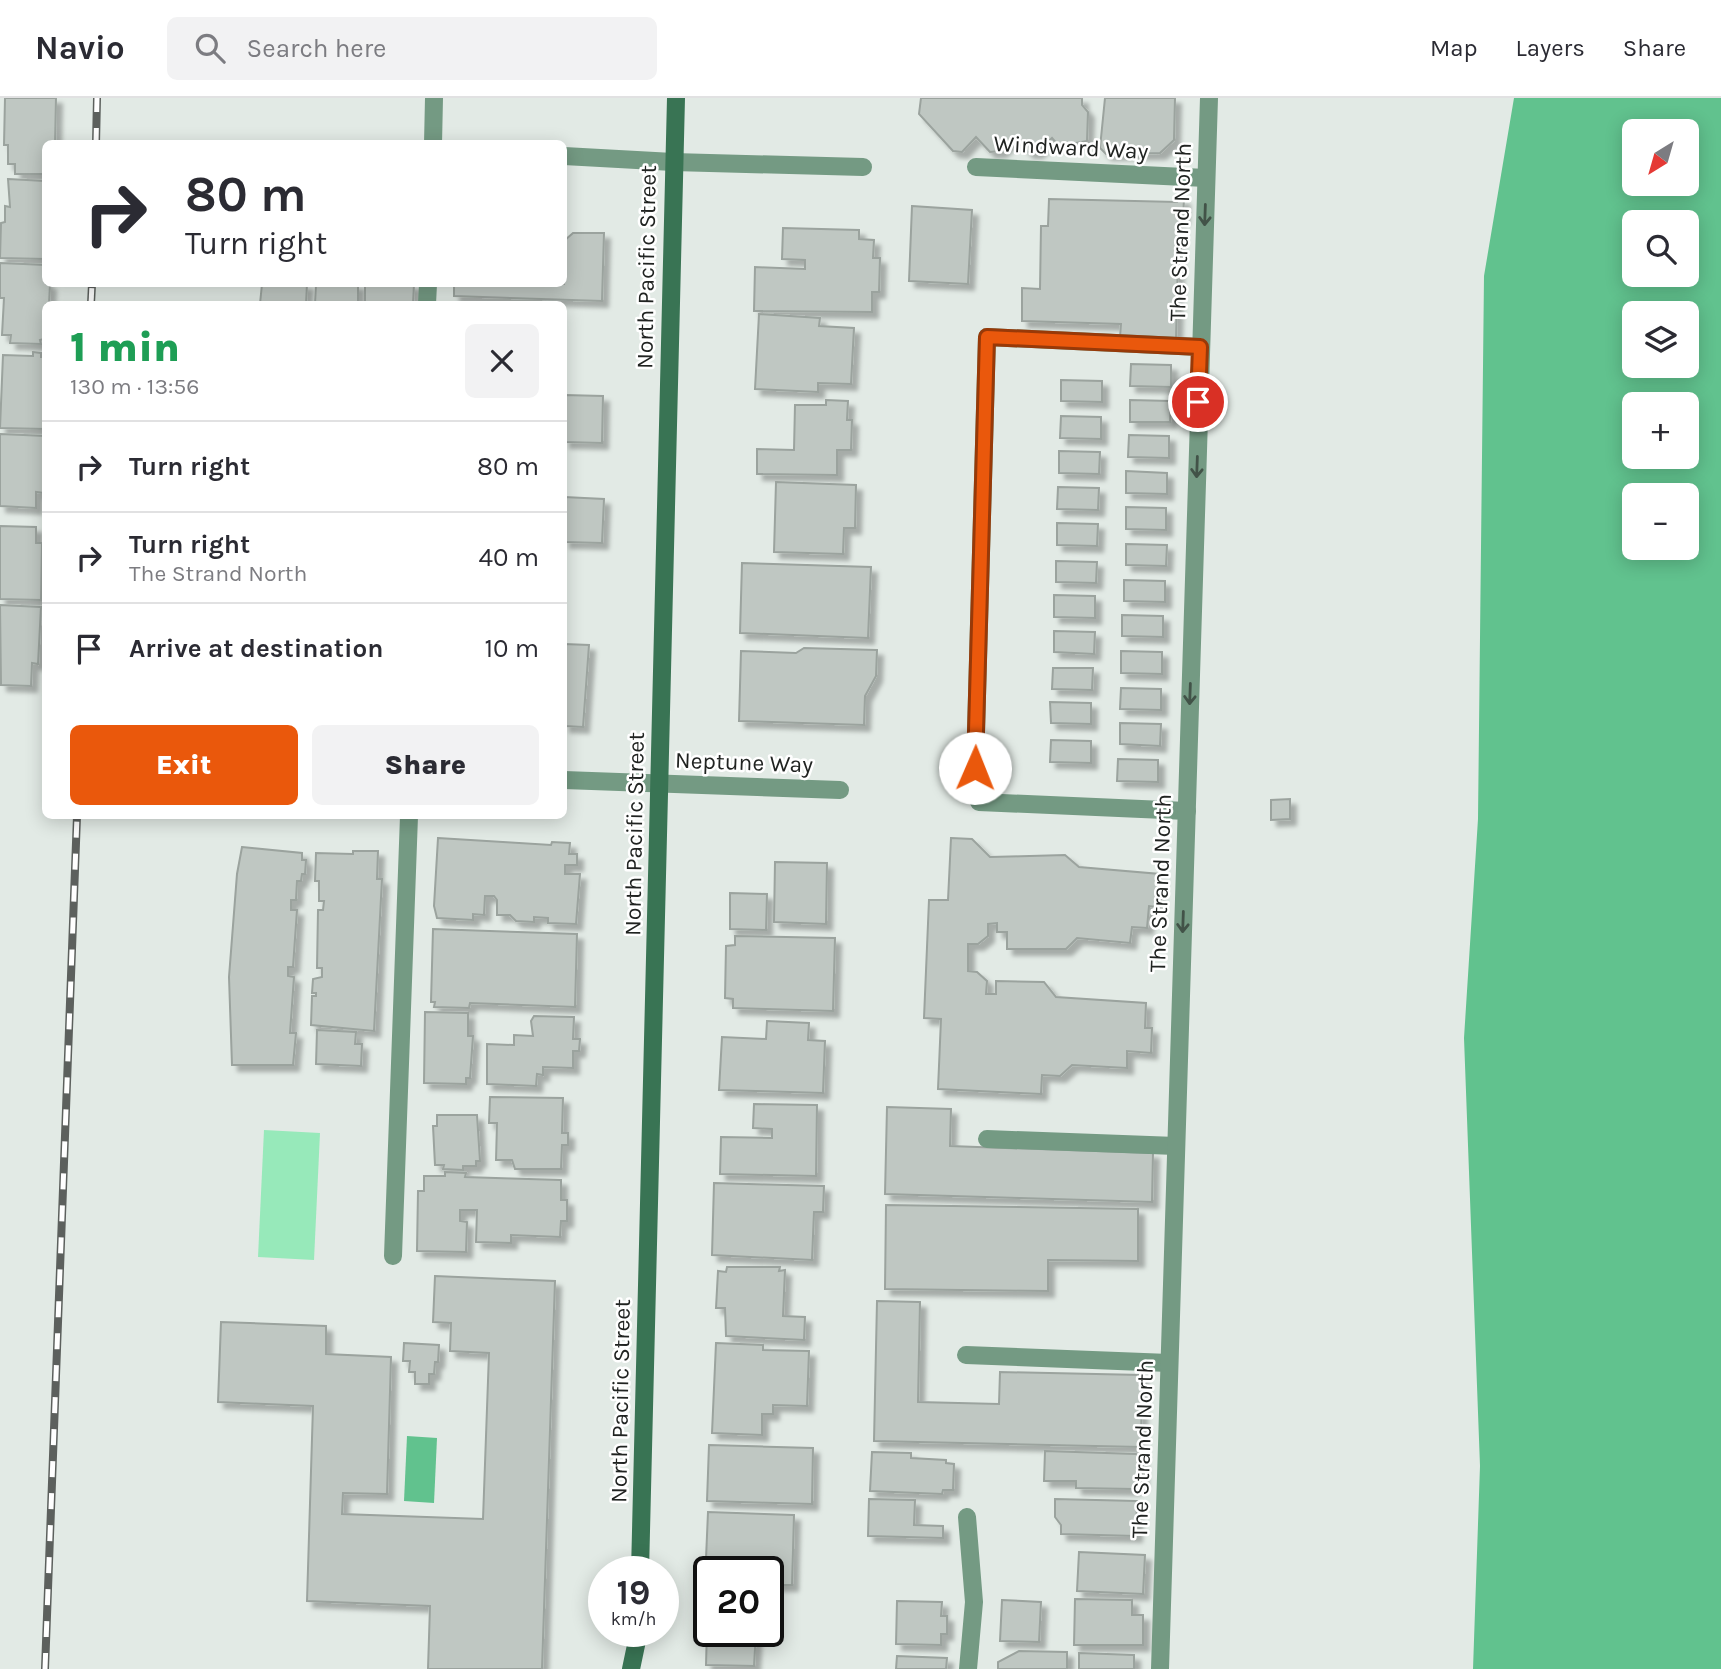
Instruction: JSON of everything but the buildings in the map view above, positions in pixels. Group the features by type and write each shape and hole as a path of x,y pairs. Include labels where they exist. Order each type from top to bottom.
{"main road":[{"name":"North Pacific Street","path":"640,1556 676,98"},
{"path":"631,1669 636,1647"}],"street":[{"path":"433,140 434,98"},
{"name":"The Strand North","path":"1160,1669 1209,98"},
{"path":"567,156 863,167"},
{"name":"Windward Way","path":"975,167 1206,178"},
{"path":"975,768 987,337 1200,347"},
{"name":"Neptune Way","path":"567,780 839,790"},
{"path":"979,802 1187,811"},
{"path":"393,1256 409,819"},
{"path":"987,1139 1176,1146"},
{"path":"966,1355 1169,1363"},
{"path":"967,1517 974,1602 968,1669"}],"shaded area":[{"path":"1514,98 1721,98 1721,1669 1473,1669 1480,1466 1464,1038 1478,819 1484,276"},
{"path":"264,1130 320,1133 314,1260 258,1257"},
{"path":"407,1436 437,1438 434,1503 404,1501"}],"railway":[{"path":"96,140 97,98"},
{"path":"91,301 92,287"},
{"path":"45,1669 77,819"}],"route":[{"path":"975,768 987,337 1200,347 1198,402"}]}
